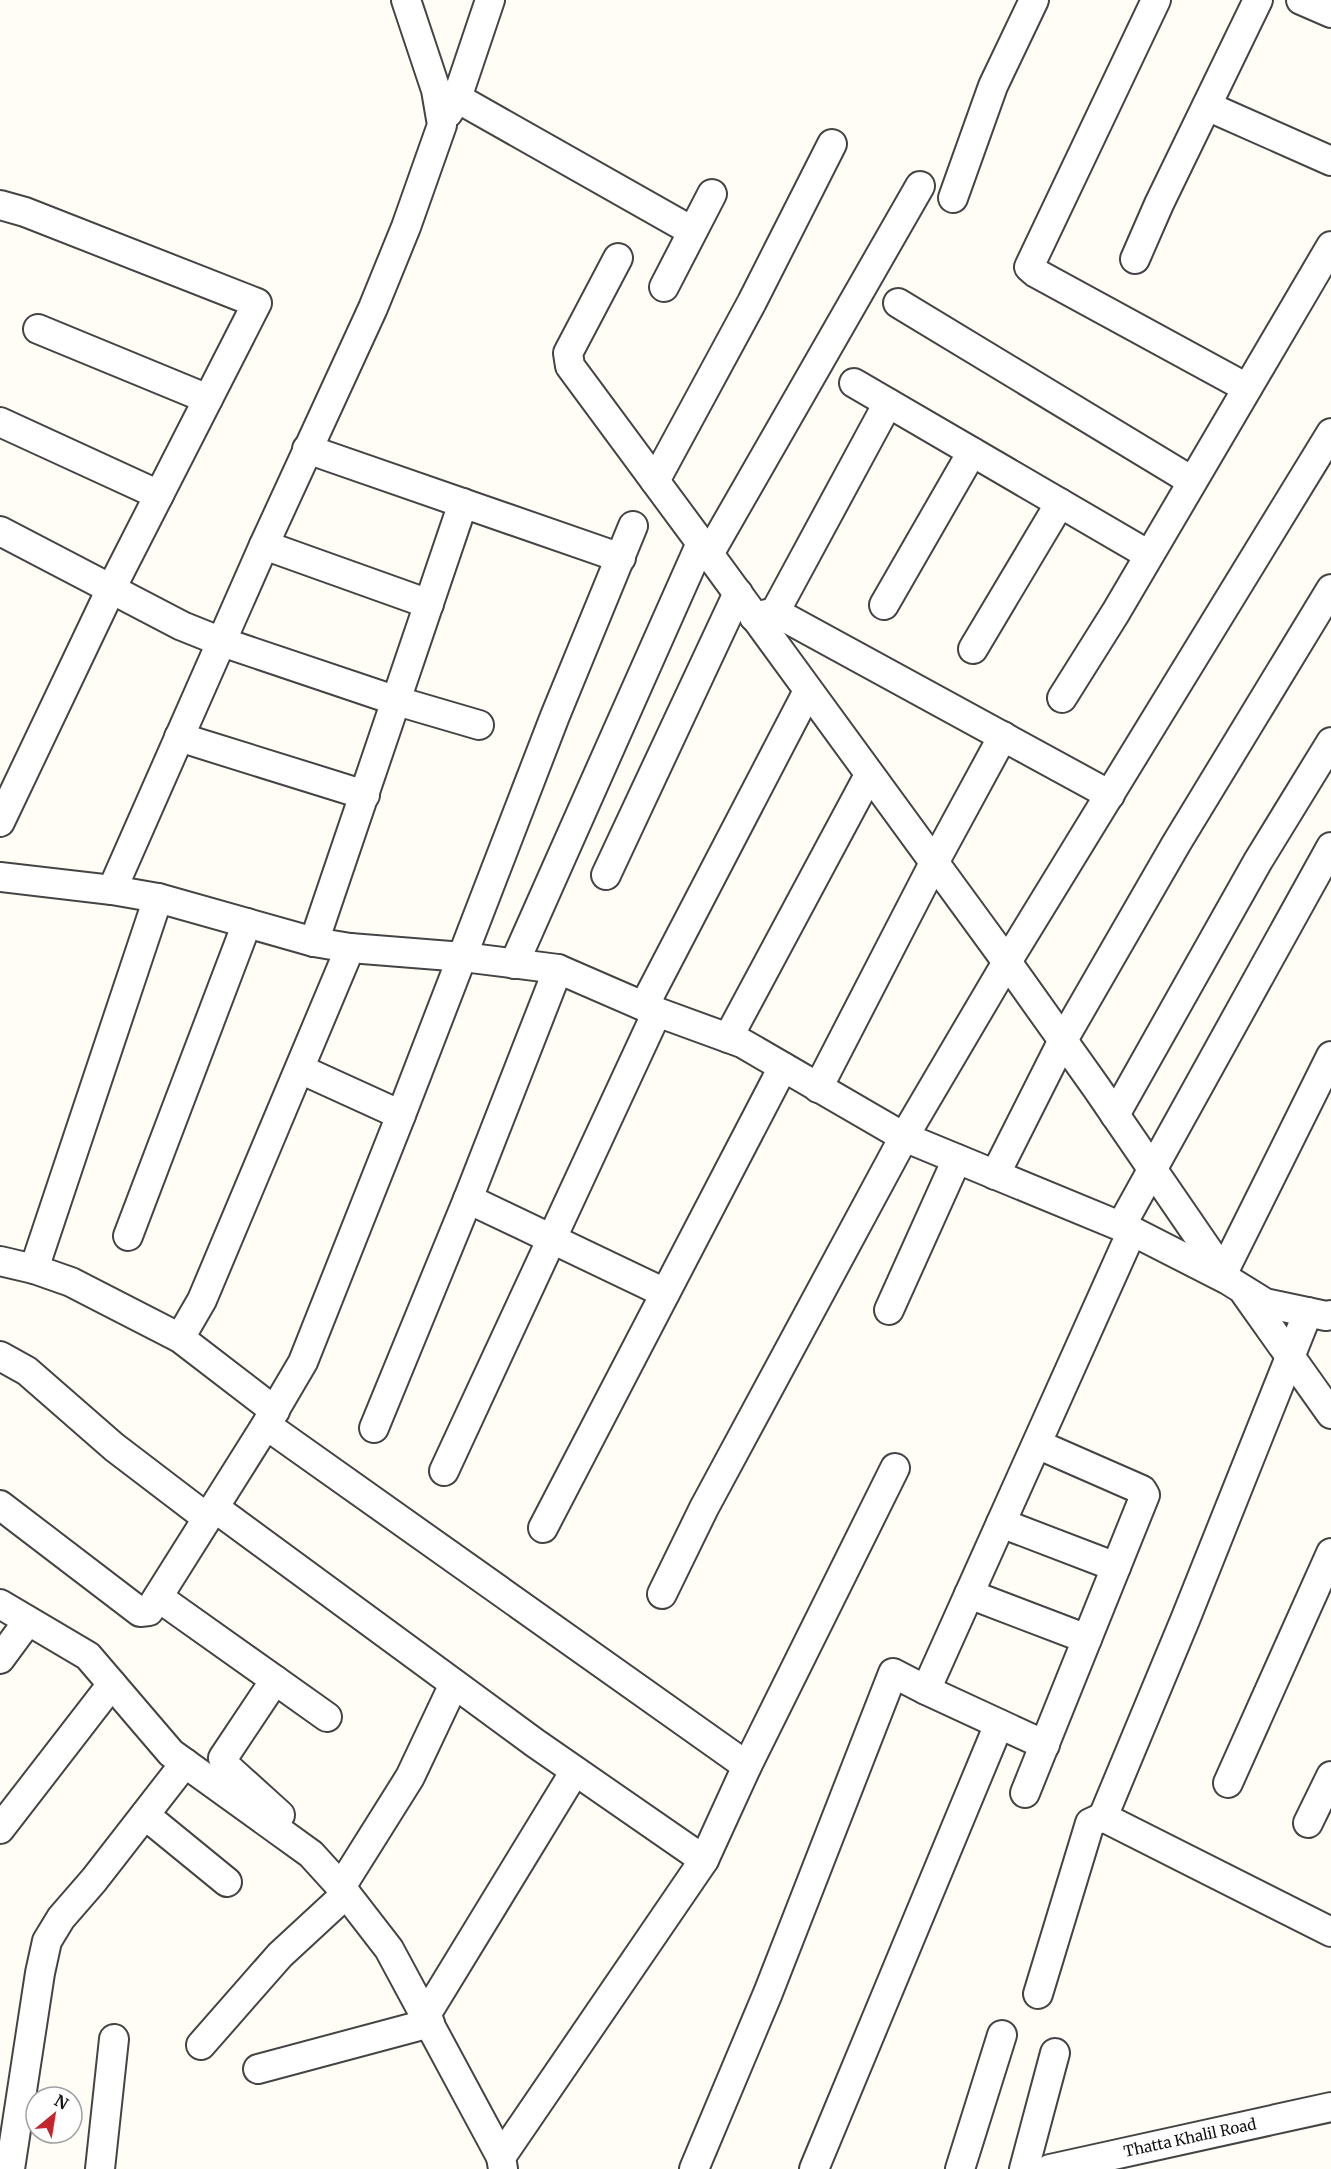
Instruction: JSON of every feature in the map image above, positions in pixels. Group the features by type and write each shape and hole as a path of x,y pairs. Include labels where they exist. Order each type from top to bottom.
{"street":[{"path":"406,0 436,90 442,125"},
{"path":"112,890 264,545 373,308 402,237 442,125 457,98 490,0"},
{"path":"953,198 993,86 1034,0"},
{"path":"1156,0 1029,267 1036,273 1247,388"},
{"path":"1135,259 1258,0"},
{"path":"1301,0 1331,13"},
{"path":"457,98 692,231"},
{"path":"1207,106 1331,161"},
{"path":"655,481 752,302 832,144"},
{"path":"514,964 705,548 920,186"},
{"path":"664,288 711,194"},
{"path":"0,205 25,212 257,303 111,589 0,822"},
{"path":"1062,698 1331,246"},
{"path":"618,258 568,353 570,366 738,593 765,614 1003,736 1110,795"},
{"path":"898,303 1192,481"},
{"path":"38,329 208,399"},
{"path":"855,383 1149,555"},
{"path":"765,614 888,403"},
{"path":"0,422 159,495"},
{"path":"662,1594 704,1508 904,1137 1007,962 1331,434"},
{"path":"308,449 621,558"},
{"path":"884,604 972,452"},
{"path":"973,649 1060,502"},
{"path":"314,942 463,503"},
{"path":"0,1505 140,1612 149,1611 271,1418 303,1362 463,957 555,716 633,526"},
{"path":"0,531 182,626 222,642 479,725"},
{"path":"264,545 429,604"},
{"path":"995,1174 1063,1040 1176,844 1331,589"},
{"path":"606,875 738,593"},
{"path":"765,614 808,691 1063,1040 1231,1281 1291,1357 1331,1414"},
{"path":"444,1472 551,1240 651,1009 808,691"},
{"path":"818,1088 934,863 1003,736"},
{"path":"179,737 365,795"},
{"path":"1116,1115 1258,861 1331,742"},
{"path":"728,1038 869,775"},
{"path":"926,1690 1036,1444 1153,1169 1331,847"},
{"path":"0,877 112,890 158,898 314,942 350,948 463,957 558,969 651,1009 742,1043 904,1137 1126,1229 1231,1281 1265,1303 1319,1314 1291,1357 1103,1817 1090,1823 1038,1994"},
{"path":"34,1269 158,898"},
{"path":"128,1236 247,923"},
{"path":"180,1338 202,1300 350,948"},
{"path":"374,1428 468,1199 558,969"},
{"path":"1231,1281 1331,1056"},
{"path":"543,1528 783,1067"},
{"path":"300,1069 401,1115"},
{"path":"889,1310 957,1159"},
{"path":"468,1199 665,1293"},
{"path":"0,1261 34,1269 71,1282 180,1338 271,1418 747,1766"},
{"path":"0,1356 27,1371 114,1447 704,1860"},
{"path":"1025,1793 1144,1495 1142,1490 1036,1444"},
{"path":"0,1604 88,1656 171,1752 311,1854 389,1950 428,2019 502,2163 704,1860 747,1766 896,1468"},
{"path":"1001,1523 1116,1567"},
{"path":"1228,1783 1331,1553"},
{"path":"969,1594 1087,1639"},
{"path":"158,1597 327,1717"},
{"path":"0,1659 28,1621"},
{"path":"694,2169 768,1993 893,1673 1045,1745"},
{"path":"275,1680 223,1758 227,1767 281,1815 292,1841"},
{"path":"0,1829 112,1684"},
{"path":"201,2045 280,1955 343,1891 410,1777 454,1684"},
{"path":"814,2169 999,1724"},
{"path":"10,2169 9,2118 47,1941 61,1918 94,1880 185,1763"},
{"path":"258,2068 428,2019 575,1771"},
{"path":"1308,1823 1331,1776"},
{"path":"145,1815 226,1882"},
{"path":"1103,1817 1331,1932"},
{"path":"960,2169 1002,2035"},
{"path":"100,2169 114,2039"},
{"path":"1024,2169 1055,2053"},
{"name":"Thatta Khalil Road","path":"1050,2169 1096,2164 1331,2107"}]}
